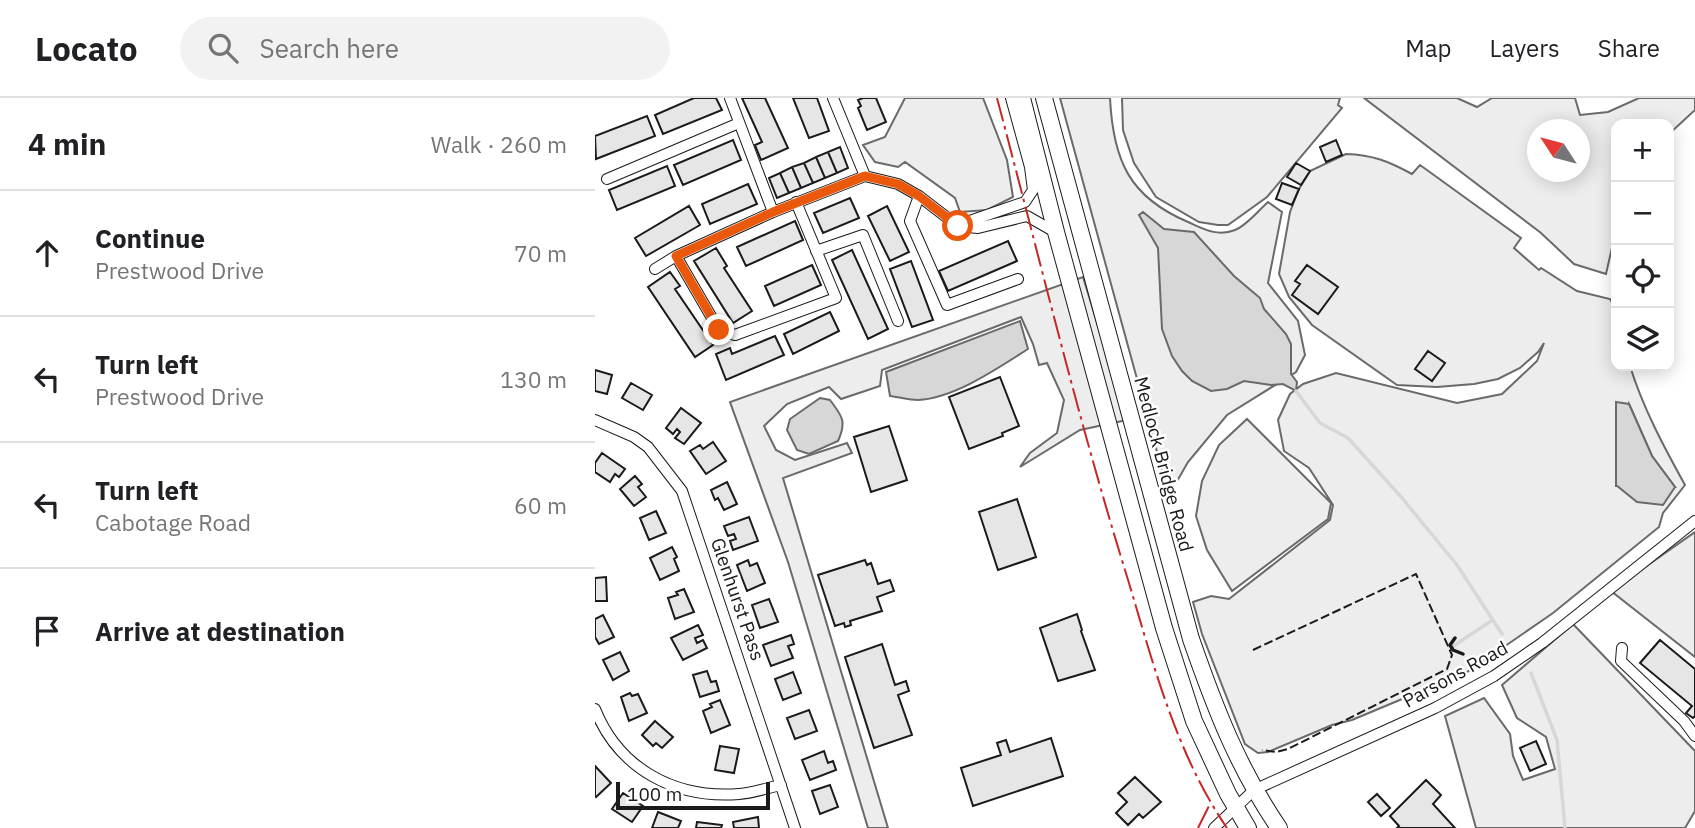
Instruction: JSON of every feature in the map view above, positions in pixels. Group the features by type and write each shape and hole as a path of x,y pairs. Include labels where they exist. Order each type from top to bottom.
{"highway":[{"path":"1022,98 1168,640 1194,721 1235,808 1248,828"},
{"name":"Medlock Bridge Road","path":"1044,98 1191,639 1217,713 1254,790 1279,828"}],"street":[{"path":"730,98 773,212"},
{"path":"833,98 865,176"},
{"path":"958,226 1025,202 1033,190 1030,167 1011,98"},
{"path":"607,179 740,123"},
{"path":"655,269 676,256 773,212 865,176 898,184 919,196 958,226 978,228 1027,216 1056,232"},
{"path":"919,196 910,221 947,305 1018,279"},
{"path":"676,256 719,330 735,335 836,298 796,202"},
{"path":"816,251 863,235 898,321"},
{"name":"Glenhurst Pass","path":"595,420 634,437 648,447 682,491 795,828"},
{"name":"Parsons Road","path":"1214,828 1254,790 1435,708 1494,676 1542,643 1695,521"},
{"path":"1622,648 1622,661 1695,736"},
{"path":"595,709 603,729 617,747 660,782 711,795 741,794 781,785"}],"shaded area":[{"path":"905,98 983,98 1007,160 1013,197 987,210 960,212 955,198 905,162 898,167 875,162 863,145 885,137"},
{"path":"1060,98 1110,98 1115,140 1128,174 1151,201 1168,212 1205,229 1222,233 1243,225 1268,202 1282,212 1268,283 1298,321 1305,355 1296,372 1227,415 1188,462 1176,483 1165,481"},
{"path":"1122,98 1340,98 1338,105 1342,108 1267,197 1228,225 1218,225 1199,222 1156,197 1134,163 1123,130"},
{"path":"1364,98 1457,98 1477,107 1492,98 1575,98 1580,115 1608,112 1639,98 1695,98 1695,110 1674,129 1674,119 1611,119 1611,252 1606,274 1574,264 1541,233"},
{"path":"1346,154 1380,160 1412,174 1420,165 1521,238 1514,248 1539,270 1541,268 1577,291 1610,299 1611,371 1632,371 1662,442 1685,485 1663,513 1659,527 1553,613 1469,671 1352,720 1332,725 1268,752 1258,753 1245,744 1202,634 1193,602 1211,596 1229,599 1330,520 1333,505 1309,468 1284,451 1278,420 1290,394 1303,384 1336,373 1457,403 1502,394 1537,361 1544,343 1520,368 1498,379 1437,387 1397,385 1312,325 1289,297 1279,274 1290,212 1310,171","holes":["1629,404 1652,456 1675,487 1616,486"]},
{"path":"1143,212 1164,229 1194,232 1234,276 1260,298 1264,309 1286,334 1291,344 1291,374 1297,382 1296,391 1283,384 1244,381 1227,389 1211,391 1192,381 1182,371 1172,356 1162,329 1158,248 1139,215"},
{"path":"1083,277 1127,420 1080,430 1020,467 1030,453 1057,433 1064,400 1047,363 1039,365 1021,317 882,370 880,386 841,399 829,387 787,404 764,426 776,450 795,460 847,443 852,453 783,478 888,828 868,828 788,562 730,402"},
{"path":"1020,321 1028,349 990,373 961,388 932,398 915,400 890,396 886,372"},
{"path":"820,398 830,400 843,423 838,441 809,454 797,450 787,430 790,419"},
{"path":"1616,402 1629,404 1652,456 1675,487 1663,505 1637,502 1616,485"},
{"path":"1247,419 1331,503 1328,519 1232,591 1207,550 1196,516 1202,481 1219,445"},
{"path":"1695,532 1695,657 1611,591"},
{"path":"1573,624 1695,751 1695,811 1685,828 1476,828 1445,716 1484,698 1510,734 1513,756 1523,780 1555,769 1546,737 1517,718 1502,685"}],"building":[{"path":"694,98 716,98 722,110 663,134 655,115"},
{"path":"742,98 765,98 788,148 761,160 755,145 762,142"},
{"path":"793,98 817,98 829,131 809,138"},
{"path":"876,98 886,122 867,130 858,108 861,106 858,100"},
{"path":"647,116 655,136 596,159 595,136"},
{"path":"733,140 741,160 683,185 674,165"},
{"path":"1336,140 1342,155 1326,162 1320,147"},
{"path":"840,147 848,168 837,173 828,152"},
{"path":"828,152 837,173 825,178 816,157"},
{"path":"816,157 825,178 813,183 804,163"},
{"path":"804,163 813,183 801,188 792,167"},
{"path":"1296,163 1310,171 1301,185 1287,177"},
{"path":"667,166 675,186 617,210 609,190"},
{"path":"792,167 801,188 789,193 780,173"},
{"path":"780,173 789,193 777,198 769,178"},
{"path":"1282,183 1299,189 1292,205 1276,199"},
{"path":"748,184 757,204 710,224 702,204"},
{"path":"850,198 859,218 823,233 814,213"},
{"path":"689,206 700,225 646,256 635,238"},
{"path":"887,206 909,252 890,261 868,216"},
{"path":"795,221 803,240 746,266 737,247"},
{"path":"1008,241 1017,261 948,291 939,271"},
{"path":"716,248 727,266 724,268 752,311 733,323 694,261"},
{"path":"852,250 888,329 868,339 832,260"},
{"path":"911,261 933,320 912,327 890,269"},
{"path":"812,265 821,285 774,306 765,286"},
{"path":"1307,265 1338,287 1318,314 1292,295 1300,284 1295,281"},
{"path":"670,272 680,286 675,289 713,345 695,357 648,287"},
{"path":"830,312 839,331 793,354 784,334"},
{"path":"775,336 784,355 726,380 716,354 730,348 732,354"},
{"path":"1428,351 1445,363 1432,381 1415,369"},
{"path":"595,370 612,375 607,394 595,391"},
{"path":"1000,377 1019,426 1002,433 1003,436 969,449 949,397"},
{"path":"631,383 652,395 643,410 622,398"},
{"path":"681,408 701,423 684,444 675,438 680,432 677,429 673,434 666,428"},
{"path":"889,426 907,480 871,492 854,437"},
{"path":"713,442 726,461 706,474 690,451 700,445 703,449"},
{"path":"602,453 625,469 619,477 615,474 610,482 595,472 595,463"},
{"path":"635,476 642,484 638,487 646,497 634,506 620,489"},
{"path":"727,482 737,504 724,510 711,490"},
{"path":"1017,499 1036,557 998,570 979,512"},
{"path":"656,511 666,533 649,540 640,518"},
{"path":"749,517 758,541 733,550 730,541 736,539 734,534 728,536 724,526"},
{"path":"672,547 679,571 660,580 650,558"},
{"path":"748,560 750,566 757,563 765,583 747,591 737,565"},
{"path":"865,560 867,565 871,563 878,584 890,580 894,591 877,597 882,611 850,621 851,625 845,627 844,623 835,626 818,575"},
{"path":"606,577 607,601 595,601 595,578"},
{"path":"684,589 694,612 675,619 668,598 678,595 676,592"},
{"path":"769,599 778,622 760,628 752,605"},
{"path":"1077,614 1095,670 1058,681 1040,628"},
{"path":"603,615 614,637 599,644 595,637 595,619"},
{"path":"698,625 703,635 695,638 697,643 703,640 707,648 683,660 671,638"},
{"path":"791,635 794,644 788,646 793,658 771,666 763,645"},
{"path":"1660,640 1695,669 1693,718 1686,713 1692,706 1640,663"},
{"path":"882,644 895,685 906,681 909,691 898,695 912,735 874,748 845,657"},
{"path":"620,652 629,671 613,680 603,660"},
{"path":"707,671 711,682 716,681 719,691 700,697 693,675"},
{"path":"793,672 801,693 783,700 775,679"},
{"path":"630,693 632,696 638,694 647,713 629,721 621,697"},
{"path":"720,700 730,725 711,733 703,711"},
{"path":"809,710 817,731 795,739 787,718"},
{"path":"655,721 673,737 662,748 656,743 653,746 642,735"},
{"path":"1051,738 1063,776 973,806 961,768 1001,755 997,743 1006,740 1010,752"},
{"path":"1536,741 1546,764 1530,771 1520,748"},
{"path":"720,746 739,749 734,773 715,770"},
{"path":"824,751 828,763 833,761 836,770 810,780 802,760"},
{"path":"595,766 611,783 596,797 595,796"},
{"path":"1135,777 1161,802 1143,818 1139,814 1128,825 1116,813 1127,802 1118,793"},
{"path":"1426,780 1441,795 1433,804 1455,828 1397,828 1399,826 1390,816"},
{"path":"830,785 838,807 820,814 812,791"},
{"path":"623,793 643,806 632,822 612,809"},
{"path":"1377,794 1390,808 1381,816 1368,802"},
{"path":"658,812 681,821 678,828 652,828"},
{"path":"758,817 759,828 734,828 733,822"},
{"path":"697,822 722,825 721,828 696,828"}],"waterway":[{"path":"1296,391 1320,423 1348,438 1402,498 1457,565 1502,634"},
{"path":"1452,647 1491,621"},
{"path":"1531,673 1557,740 1565,828"}],"fence":[{"path":"1253,650 1416,574 1452,655 1447,669 1288,749 1276,752 1262,750"}],"wall":[{"path":"1455,638 1450,645 1453,650 1463,654"}],"power":[{"path":"997,98 1093,462 1158,678 1194,771 1227,828"},
{"path":"1198,828 1210,804"}],"route":[{"path":"719,330 676,256 773,212 865,176 898,184 919,196 958,226"}]}
